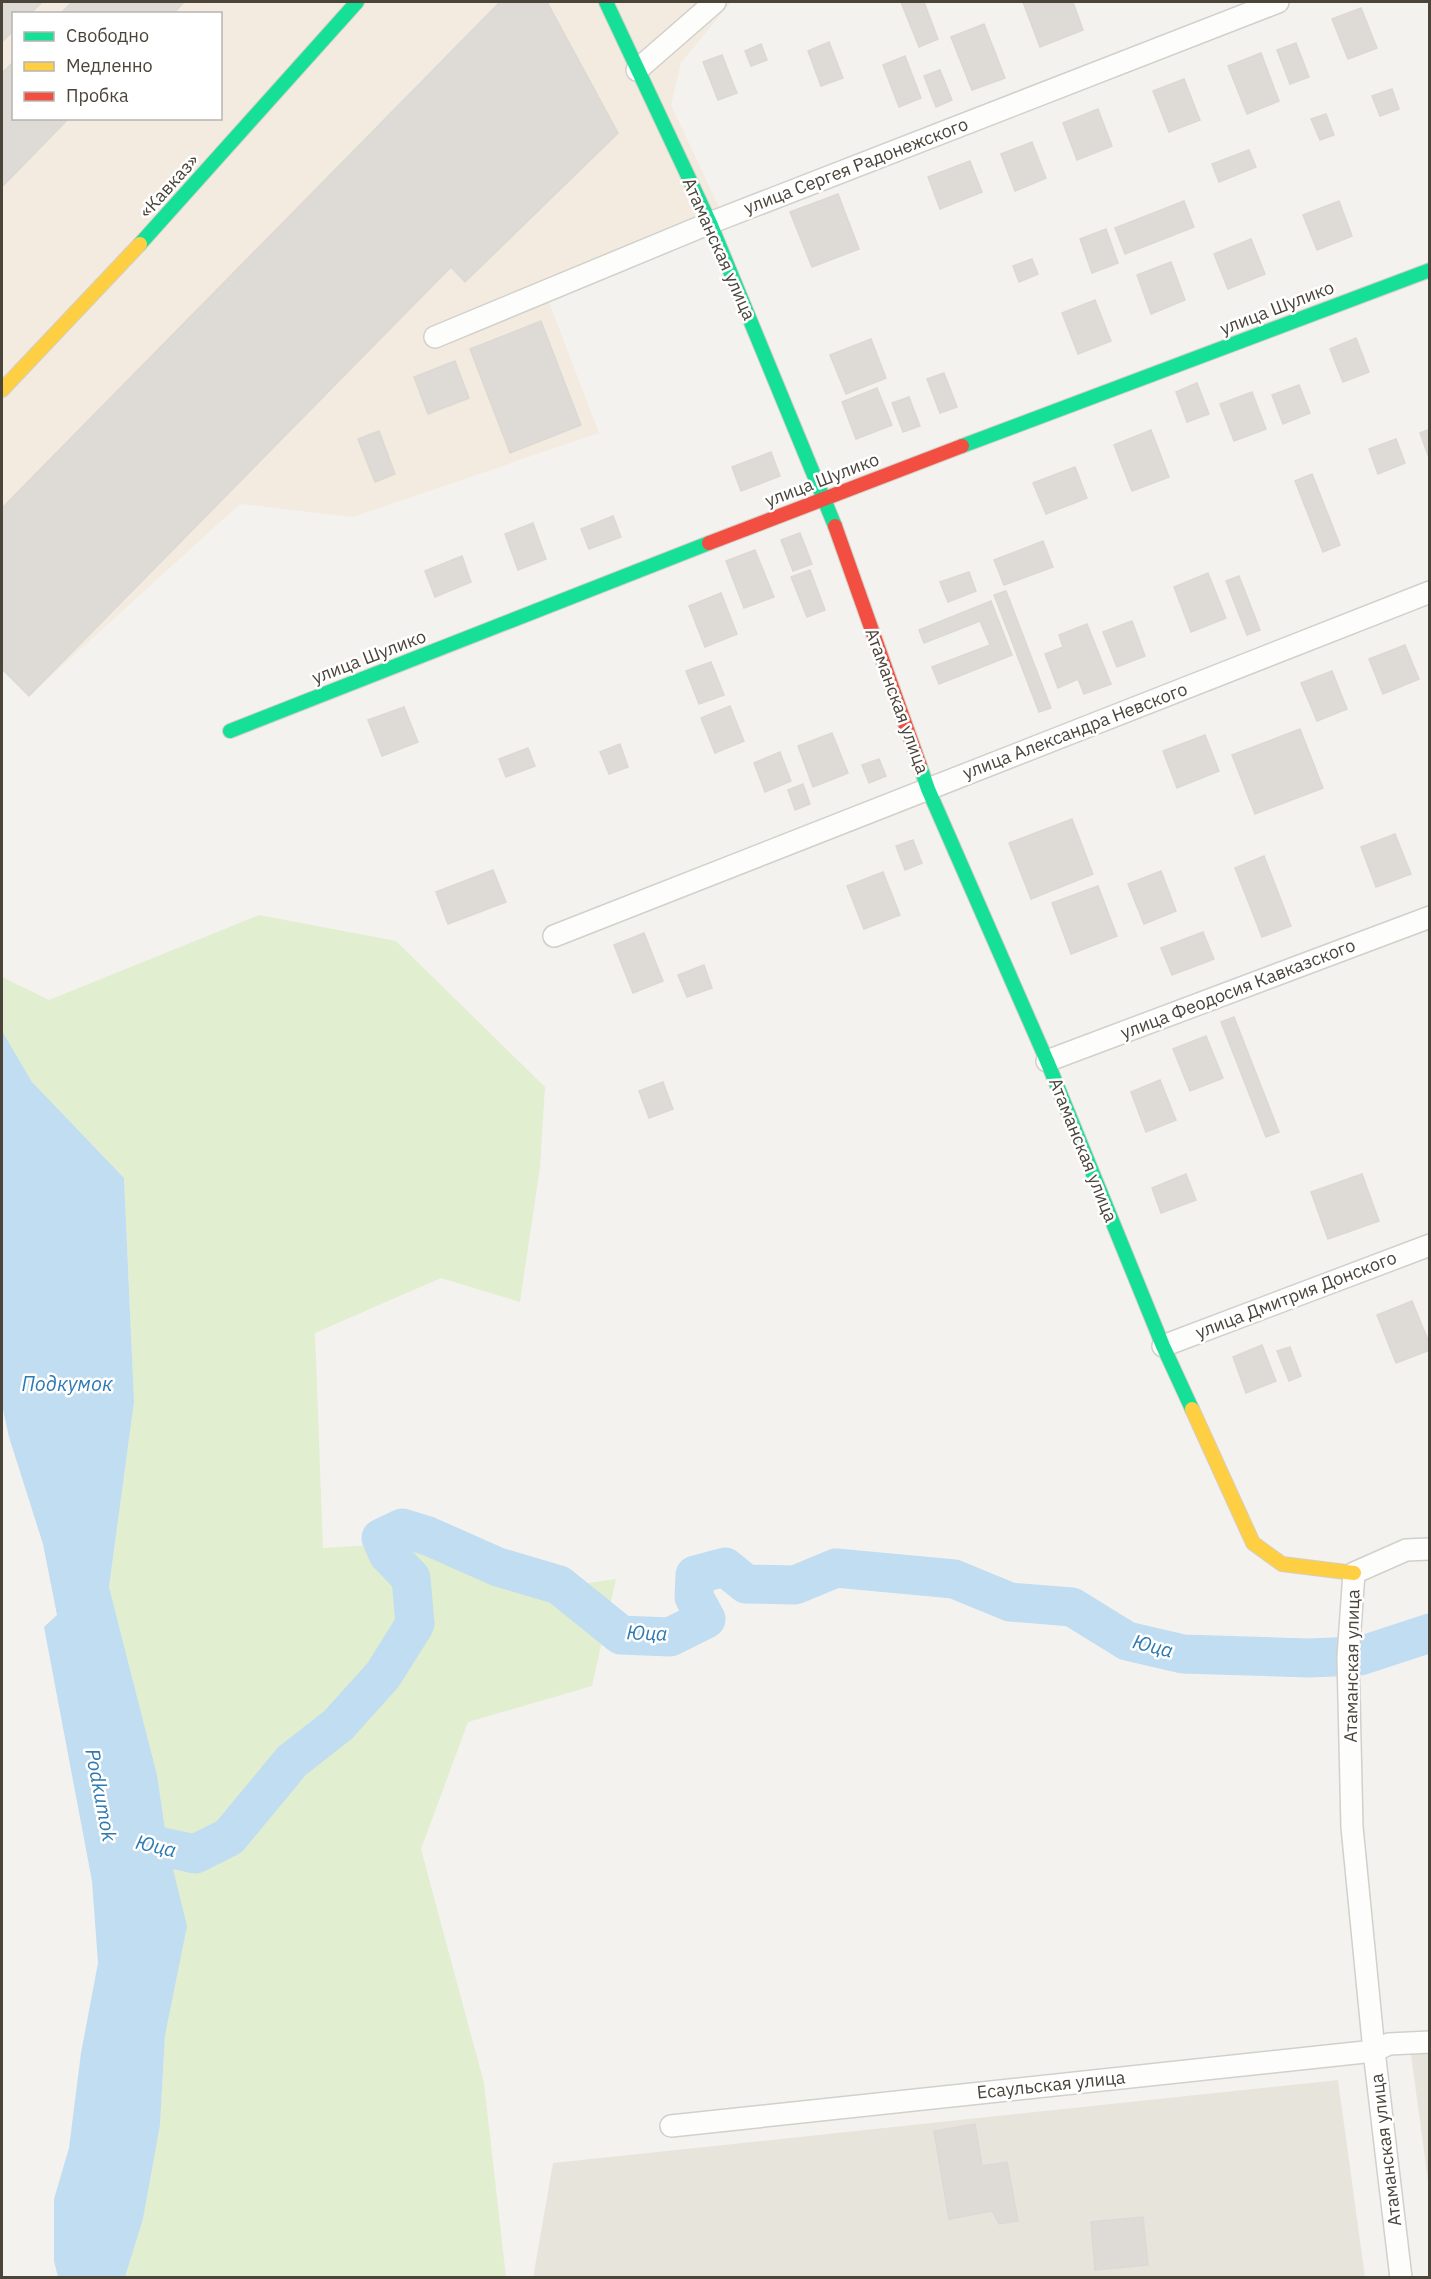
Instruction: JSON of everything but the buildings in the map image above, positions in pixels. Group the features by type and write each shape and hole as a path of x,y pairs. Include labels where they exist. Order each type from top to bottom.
{"street":[{"name":"«Кавказ»","path":"2,390 146,238 357,2"},
{"name":"Атаманская улица","path":"606,2 710,223 825,498 928,789 1047,1061 1163,1346 1253,1543 1282,1564 1354,1573 1348,1657 1352,1827 1374,2051 1401,2277"},
{"path":"637,70 715,2"},
{"name":"улица Сергея Радонежского","path":"435,337 710,223 1278,2"},
{"name":"улица Шулико","path":"230,731 825,498 1430,270"},
{"name":"улица Александра Невского","path":"554,936 1430,592"},
{"name":"улица Феодосия Кавказского","path":"1047,1061 1430,917"},
{"name":"улица Дмитрия Донского","path":"1163,1346 1430,1245"},
{"path":"1354,1573 1406,1550 1430,1549"},
{"name":"Есаульская улица","path":"670,2126 1374,2051 1389,2044 1430,2042"}],"shaded area":[{"path":"2,2 731,2 681,63 671,105 721,211 541,281 599,433 353,517 240,504 29,696 2,669"},
{"path":"1429,2037 1429,2188 1409,2040"},
{"path":"1338,2080 1365,2277 533,2278 553,2163"}],"green space":[{"path":"259,915 396,941 545,1087 540,1167 520,1302 441,1278 315,1333 323,1548 404,1543 442,1553 520,1593 616,1579 592,1686 468,1722 421,1849 484,2083 506,2277 125,2277 143,2219 160,2125 165,2035 168,1849 157,1775 109,1587 134,1402 124,1178 32,1082 2,1031 2,977 49,1000"}],"water":[{"name":"Подкумок","path":"2,1031 32,1082 124,1178 134,1402 109,1587 157,1775 168,1849 187,1926 165,2035 160,2125 143,2219 125,2277 58,2277 54,2261 54,2199 69,2148 81,2053 98,1963 92,1881 44,1627 57,1615 43,1544 9,1437 2,1405"}],"waterway":[{"name":"Юца","path":"117,1837 195,1854 229,1837 292,1761 338,1725 383,1675 415,1624 411,1578 388,1554 381,1538 402,1528 428,1536 498,1567 559,1585 621,1635 670,1637 706,1619 694,1597 695,1575 725,1567 746,1584 795,1585 836,1568 954,1579 1010,1602 1072,1607 1127,1641 1183,1654 1308,1658 1360,1656 1430,1633"}],"traffic: fast":[{"path":"140,244 357,2"},
{"path":"606,2 710,223 835,526"},
{"path":"962,446 1430,270"},
{"path":"230,731 709,543"},
{"path":"920,766 1047,1061 1163,1346 1192,1409"}],"traffic: slow":[{"path":"2,390 140,244"},
{"path":"1192,1409 1253,1543 1282,1564 1354,1573"}],"traffic: jam":[{"path":"709,543 962,446"},
{"path":"835,526 920,766"}],"water label":[{"name":"Podkumok","path":"101,1795"}]}
